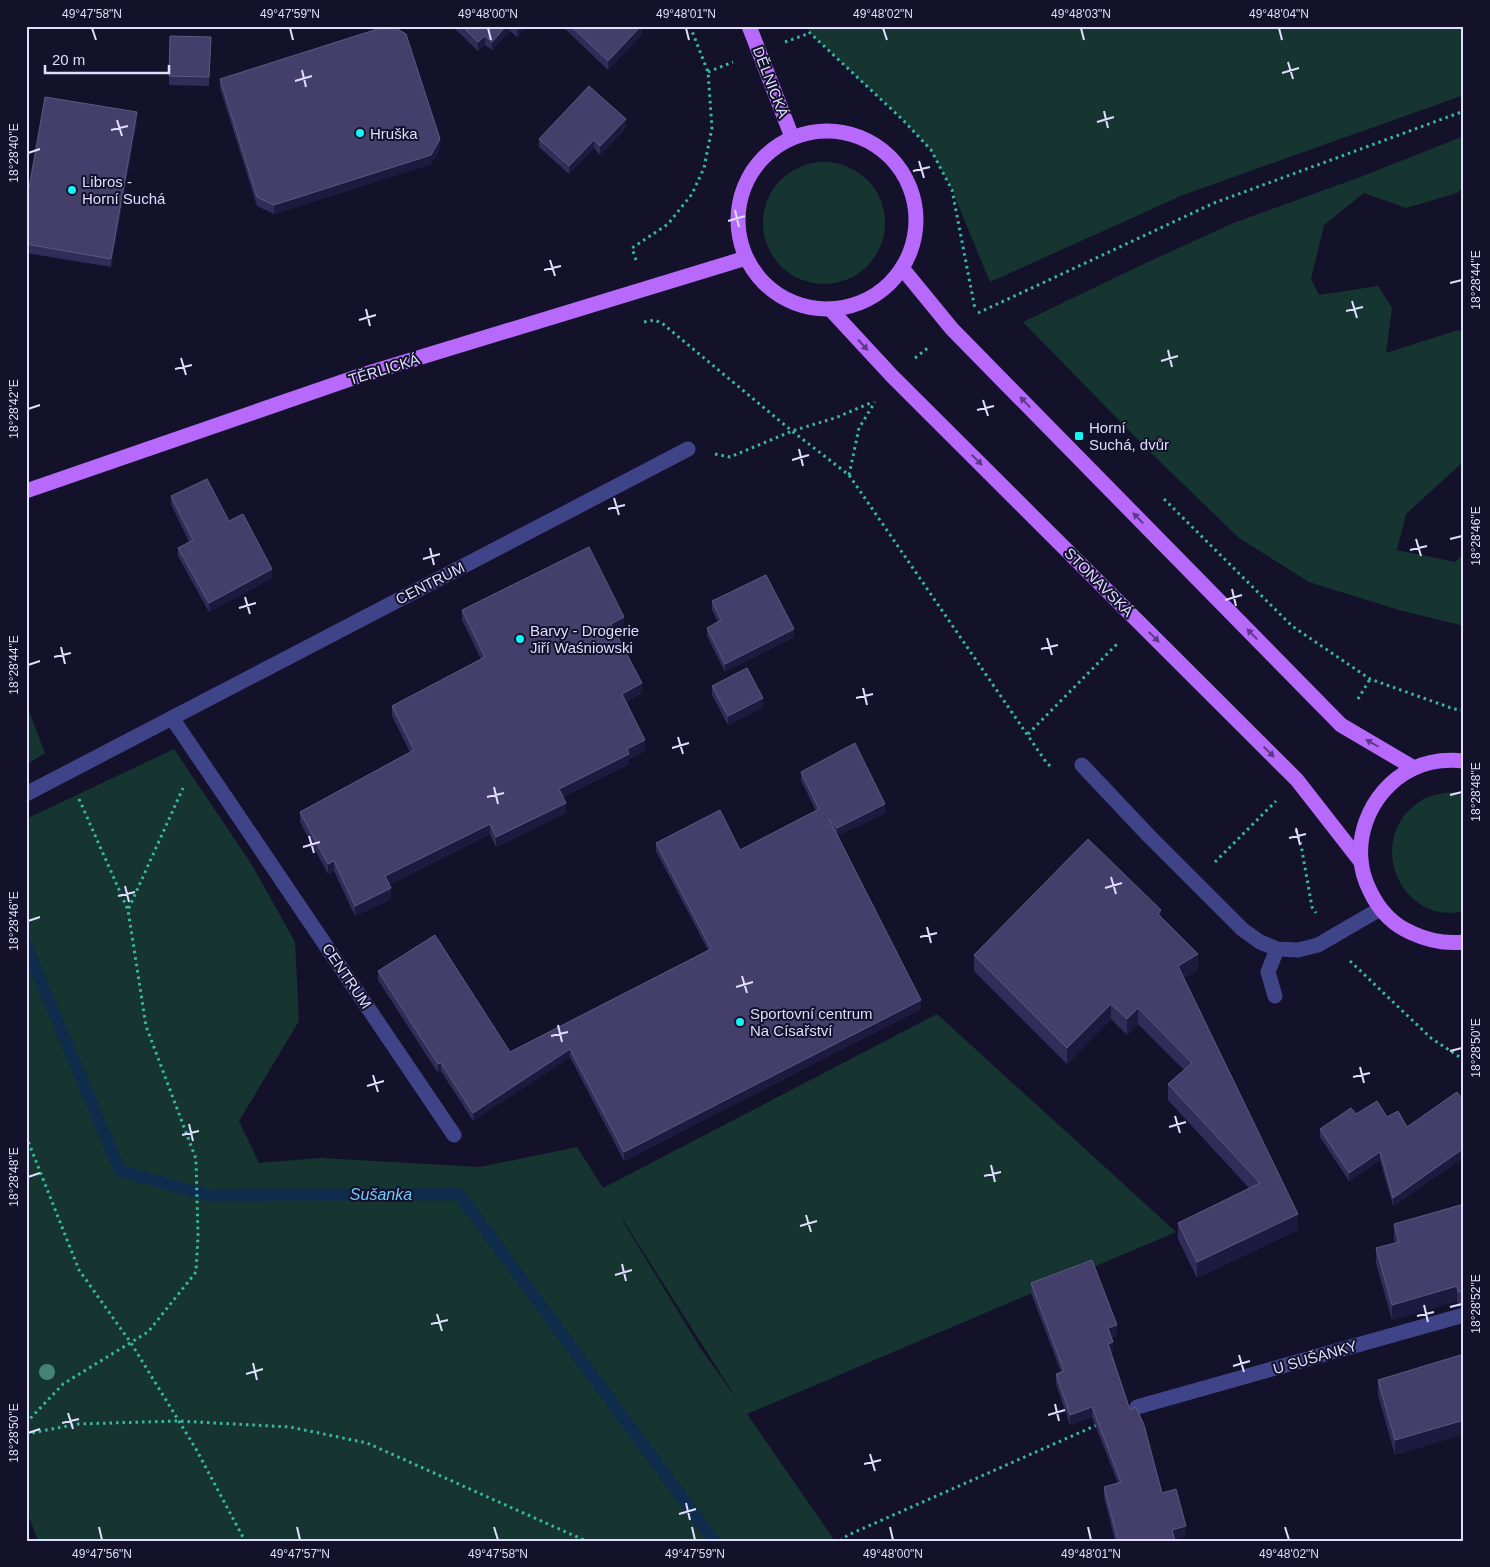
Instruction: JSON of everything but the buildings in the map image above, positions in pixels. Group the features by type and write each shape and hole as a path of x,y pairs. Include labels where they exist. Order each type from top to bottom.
{"main road":[{"name":"DĚLNICKÁ","path":"749,26 792,137"},
{"path":"820,130 848,132 874,144 895,162 910,186 916,214 913,242 902,268 888,285 871,298 851,306 830,309 808,308 789,301 772,290 757,276 746,258 738,230 739,202 749,174 768,152 792,137 820,130"},
{"name":"TĚRLICKÁ","path":"26,491 359,376 746,258"},
{"path":"902,268 952,329 1341,725 1414,768"},
{"name":"STONAVSKÁ","path":"830,309 892,376 1297,780 1361,862"},
{"name":"STONAVSKÁ","path":"1464,761 1440,760 1414,768 1391,783 1373,804 1364,823 1361,862 1367,886 1380,908 1397,924 1418,936 1439,942 1464,942"}],"street":[{"name":"CENTRUM","path":"26,794 688,449"},
{"name":"CENTRUM","path":"172,718 454,1135"},
{"path":"1082,765 1150,837 1242,929 1260,942 1277,950 1298,950 1318,945 1380,908"},
{"path":"1276,996 1268,972 1277,950"},
{"name":"U SUŠANKY","path":"1137,1407 1464,1315"}],"path":[{"path":"655,320 632,248 668,224 692,194 704,168 712,128 708,72 690,26"},
{"path":"806,26 810,33 903,120 931,150 952,190 976,314 983,321"},
{"path":"976,314 1214,203 1464,111"},
{"path":"637,324 655,320 663,324 792,431 849,475 1046,762 1053,769"},
{"path":"849,475 858,428 892,376 952,329"},
{"path":"688,449 730,456 792,431 835,418 875,402"},
{"path":"875,402 882,408"},
{"path":"1158,493 1292,626 1370,679 1454,709 1464,710"},
{"path":"1028,734 1117,644 1124,650"},
{"path":"128,910 198,756"},
{"path":"26,1423 64,1384 148,1332 196,1272 198,1236 196,1160 146,1026 128,910 67,772"},
{"path":"1277,800 1281,806"},
{"path":"1295,825 1312,907 1330,938 1347,958 1431,1038 1464,1060"},
{"path":"26,1136 79,1270 131,1343 196,1450 245,1541"},
{"path":"840,1541 874,1524 1137,1407"},
{"path":"26,1434 78,1424 178,1421 290,1426 367,1443 586,1541"}],"green space":[{"path":"806,26 1464,26 1464,95 1183,195 990,282 952,190 931,150 903,120 810,33"},
{"path":"1464,136 1464,186 1457,193 1406,208 1364,193 1324,225 1311,279 1319,295 1378,286 1392,308 1386,353 1458,330 1464,333 1464,461 1406,514 1397,550 1455,562 1464,553 1464,626 1399,610 1309,582 1239,538 1147,449 1023,322 1231,224 1363,176"},
{"path":"824,162 836,163 847,167 858,172 867,180 875,189 880,200 884,211 884,235 880,246 875,257 867,266 858,274 847,279 836,283 824,284 812,283 801,279 790,274 781,266 773,257 768,246 764,235 763,223 764,211 768,200 773,189 781,180 790,172 801,167 812,163"},
{"path":"26,704 45,753 26,765"},
{"path":"174,749 252,865 295,942 299,1021 239,1121 259,1163 320,1158 480,1167 577,1147 603,1188 937,1014 1176,1232 747,1414 835,1541 38,1541 26,1509 26,819","holes":["623,1220 738,1401 701,1349"]},
{"path":"1441,793 1464,793 1464,912 1433,911 1415,900 1404,888 1396,873 1392,858 1393,842 1397,827 1406,814 1419,802"}],"waterway":[{"name":"Sušanka","path":"26,945 120,1171 208,1195 459,1194 714,1541"}],"place":[{"name":"Hruška","path":"360,133"},
{"name":"Libros - Horní Suchá","path":"72,190"},
{"name":"Horní Suchá, dvůr","path":"1079,436"},
{"name":"Barvy - Drogerie Jiří Waśniowski","path":"520,639"},
{"name":"Sportovní centrum Na Císařství","path":"740,1022"}]}
